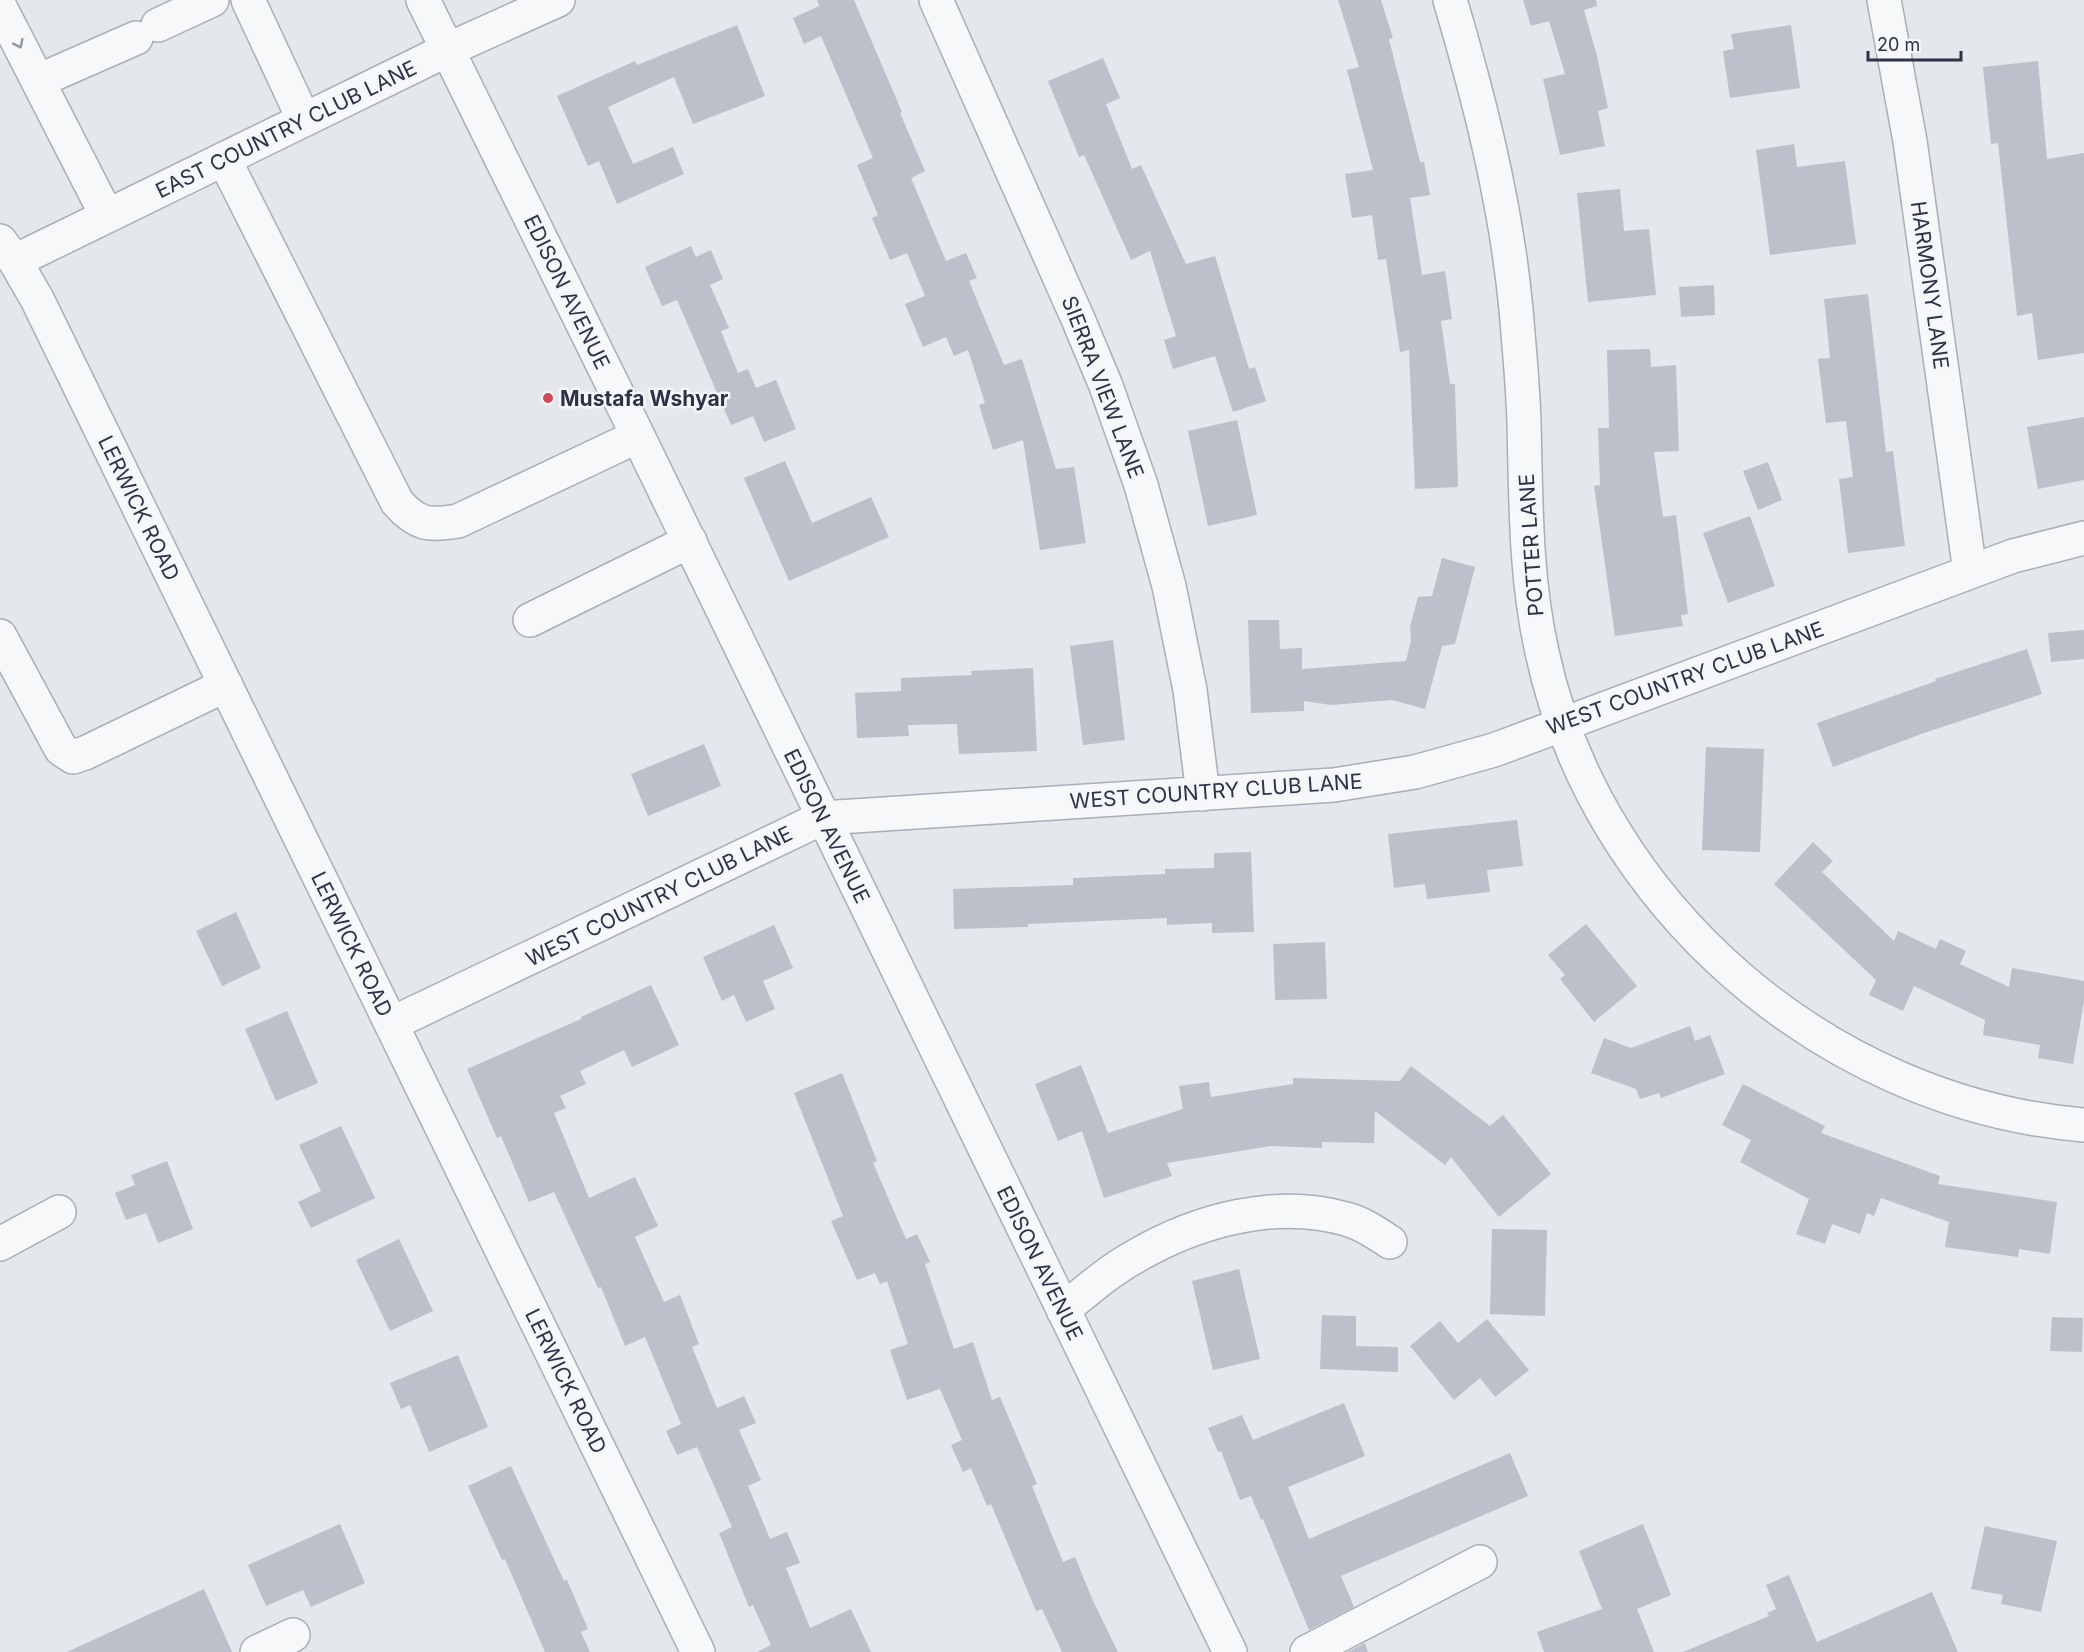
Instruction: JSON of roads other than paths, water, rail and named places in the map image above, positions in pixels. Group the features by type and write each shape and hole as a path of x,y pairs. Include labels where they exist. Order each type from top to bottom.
{"street":[{"path":"38,81 212,0"},
{"path":"248,0 304,120"},
{"name":"EDISON AVENUE","path":"423,0 690,541 822,818 1230,1652"},
{"name":"EAST COUNTRY CLUB LANE","path":"8,251 107,216 447,50 558,0"},
{"name":"SIERRA VIEW LANE","path":"936,0 1078,319 1106,386 1141,484 1169,586 1190,690 1203,794"},
{"name":"POTTER LANE","path":"1450,0 1474,80 1499,193 1515,305 1524,420 1525,506 1530,592 1542,656 1562,723 1610,824 1646,878 1686,928 1732,973 1783,1013 1837,1048 1895,1077 1997,1112 2084,1125"},
{"name":"HARMONY LANE","path":"1884,0 1910,141 1970,572"},
{"path":"0,7 107,216"},
{"path":"224,159 397,502 408,515 419,521 435,525 458,521 638,436"},
{"name":"LERWICK ROAD","path":"8,251 37,299 698,1652"},
{"name":"WEST COUNTRY CLUB LANE","path":"391,1024 822,818 1334,786 1415,772 1494,750 2013,556 2084,538"},
{"path":"530,620 690,541"},
{"path":"0,636 61,749 73,757 226,685"},
{"path":"1063,1310 1094,1284 1136,1256 1181,1234 1253,1214 1277,1210 1312,1211 1348,1220 1370,1229 1390,1242"},
{"path":"0,1244 59,1212"},
{"path":"1307,1652 1480,1562"},
{"path":"257,1652 293,1635"}],"place":[{"name":"Mustafa Wshyar","path":"548,398"}]}
